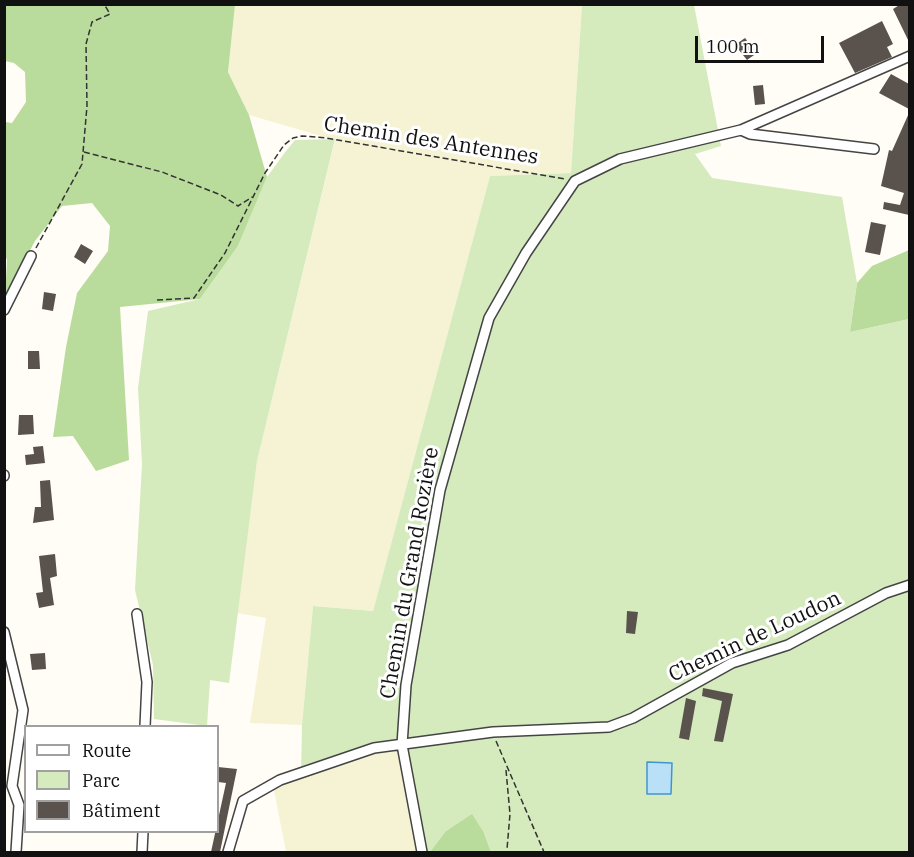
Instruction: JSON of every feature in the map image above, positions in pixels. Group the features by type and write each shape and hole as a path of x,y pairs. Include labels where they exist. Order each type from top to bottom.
{"street":[{"path":"575,181 620,159 741,130 909,56"},
{"path":"741,130 750,134 874,149"},
{"name":"Chemin du Grand Rozière","path":"422,852 402,745 406,685 440,490 478,348 497,300 575,181"},
{"path":"4,310 31,256"},
{"name":"Chemin de Loudon","path":"228,852 243,801 280,780 374,748 493,732 609,727 633,718 732,663 788,645 886,593 909,585"},
{"path":"137,614 147,682 145,725"},
{"path":"4,632 23,710 12,786 20,805 16,852"},
{"path":"142,852 143,833"}],"path":[{"path":"31,256 68,194 82,165 87,106 86,44 92,22 110,14 104,4"},
{"name":"Chemin des Antennes","path":"157,300 194,298 225,253 253,197 284,145 302,136 575,181"},
{"path":"84,152 171,176 221,195 238,206 253,197"},
{"path":"493,732 544,852"},
{"path":"506,766 510,814 507,849"}],"shaded area":[{"path":"235,5 582,5 571,173 490,176 373,611 313,606 302,725 250,723 266,618 237,613 257,461 335,140 249,115 228,72"},
{"path":"385,748 405,755 424,852 286,852 274,790 301,775"}],"green space":[{"path":"5,5 235,5 228,72 249,115 267,177 238,246 200,299 120,307 129,460 96,471 73,436 53,437 66,347 77,293 108,251 110,226 92,203 62,206 35,241 5,298 7,260 4,253 5,122 12,123 26,102 25,72 14,63 5,61"},
{"path":"582,5 694,5 721,146 695,154 712,178 842,197 857,283 850,332 909,319 909,852 491,852 484,833 445,832 430,852 424,852 405,755 385,748 301,775 302,725 313,606 373,611 490,176 571,173"},
{"path":"335,139 257,461 229,683 210,680 207,725 154,719 153,665 135,590 142,464 138,388 148,311 200,299 238,246 267,177 295,140"},
{"path":"909,250 909,319 850,332 857,283 872,266"},
{"path":"472,814 484,833 491,852 430,852 445,832"}],"water":[{"path":"647,762 672,763 671,794 647,794"}],"building":[{"path":"901,4 909,4 909,42 893,9"},
{"path":"882,21 893,44 887,47 892,57 855,73 839,43"},
{"path":"745,38 757,53 747,60 735,45"},
{"path":"891,74 909,84 909,109 879,93"},
{"path":"763,85 765,104 755,105 753,86"},
{"path":"909,113 909,215 883,209 884,202 900,205 904,193 881,186 889,150 892,151"},
{"path":"871,222 886,225 880,255 865,252"},
{"path":"81,244 93,251 85,264 74,257"},
{"path":"44,292 56,294 53,311 42,309"},
{"path":"28,351 39,351 40,369 28,369"},
{"path":"19,415 33,415 34,434 18,435"},
{"path":"43,446 45,463 26,465 25,455 34,454 33,447"},
{"path":"50,480 54,520 33,523 35,507 41,507 40,481"},
{"path":"55,554 57,576 50,578 54,605 39,608 36,593 43,592 39,556"},
{"path":"627,611 638,612 635,634 626,633"},
{"path":"45,653 46,669 32,670 30,654"},
{"path":"703,688 733,694 723,742 714,741 722,701 702,696"},
{"path":"686,698 696,701 689,740 679,738"},
{"path":"219,767 237,769 220,852 211,852 215,833 219,833 219,815 226,783 219,782"}]}
